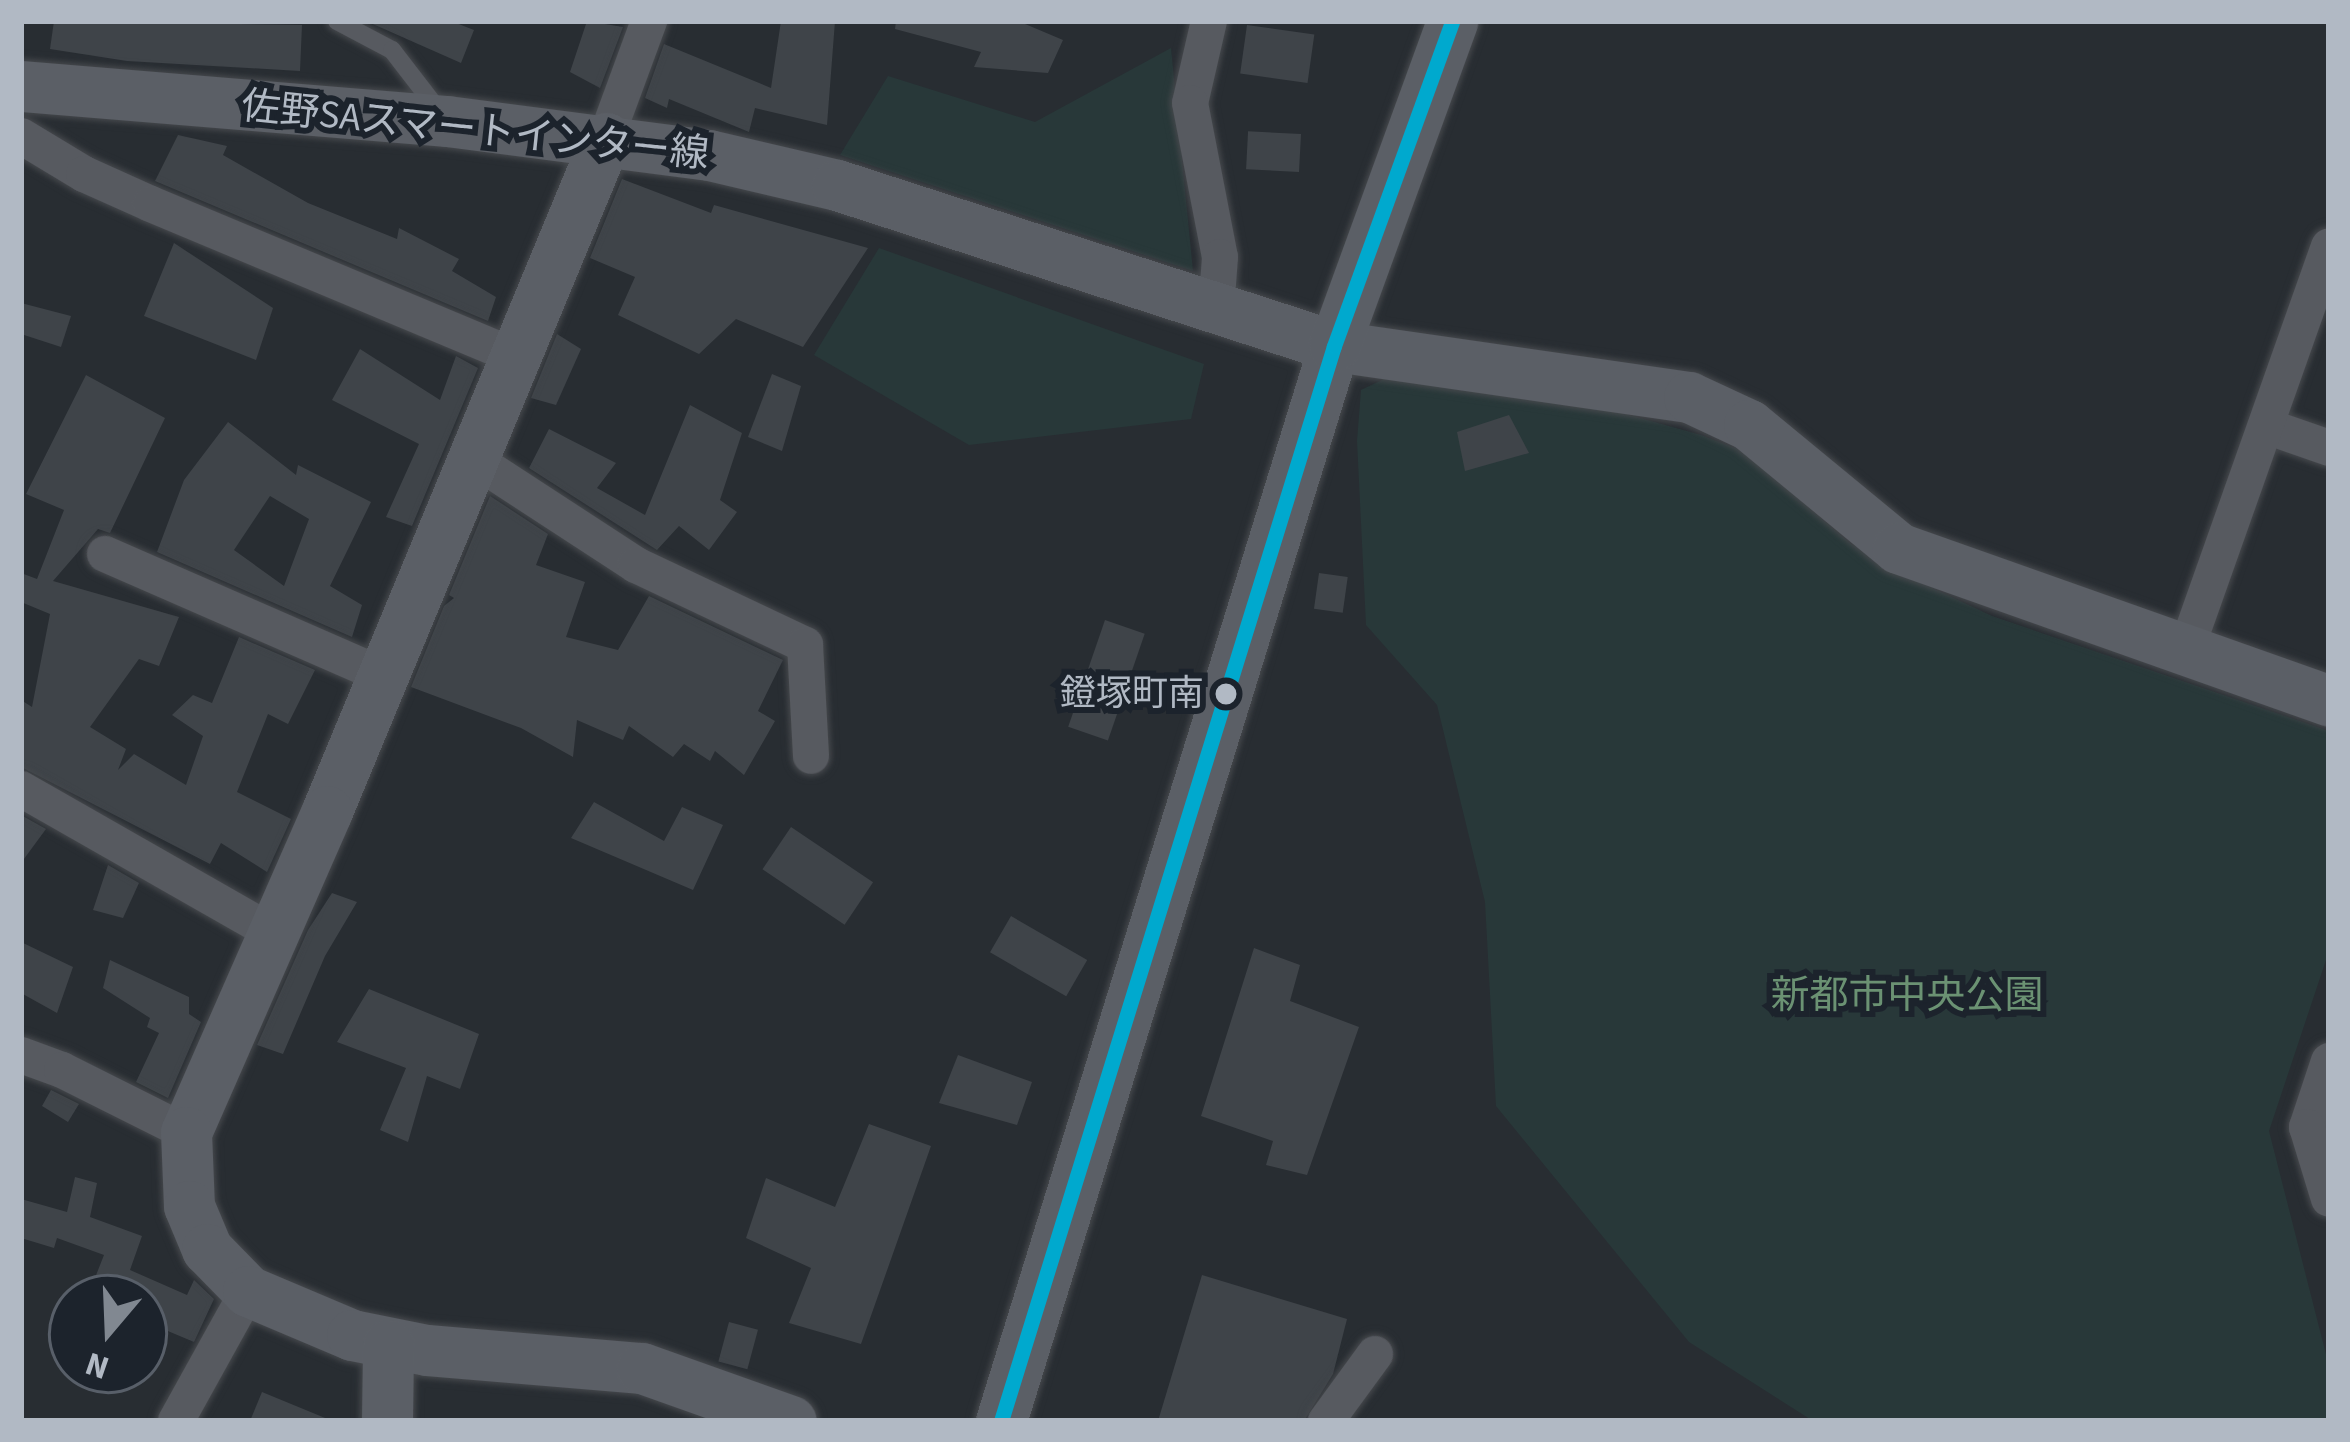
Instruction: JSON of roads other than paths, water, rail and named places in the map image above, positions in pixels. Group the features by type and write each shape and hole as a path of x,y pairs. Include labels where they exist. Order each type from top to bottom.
{"street":[{"path":"649,21 606,138 186,1132 189,1206 207,1249 248,1291 388,1345 642,1368 791,1421"},
{"path":"1209,21 1190,103 1220,257 1216,311"},
{"path":"1001,1421 1334,346 1452,21"},
{"name":"佐野SAスマートインター線","path":"21,86 606,138 837,185 1334,346 1689,397 1749,425 1898,548 2329,701"},
{"path":"21,136 68,165 151,204 515,356"},
{"path":"2186,650 2329,247"},
{"path":"2266,426 2329,448"},
{"path":"472,458 636,565 805,645 811,756"},
{"path":"105,554 382,675"},
{"path":"21,789 273,933"},
{"path":"21,1055 62,1070 186,1132"},
{"path":"2329,1061 2307,1127 2329,1199"},
{"path":"176,1421 248,1291"},
{"path":"387,1421 388,1345"},
{"path":"1326,1421 1375,1354"}],"lane":[{"path":"337,21 392,50 447,121"}],"place":[{"name":"鐙塚町南","path":"1226,694"}],"park label":[{"name":"新都市中央公園","path":"1907,996"}]}
